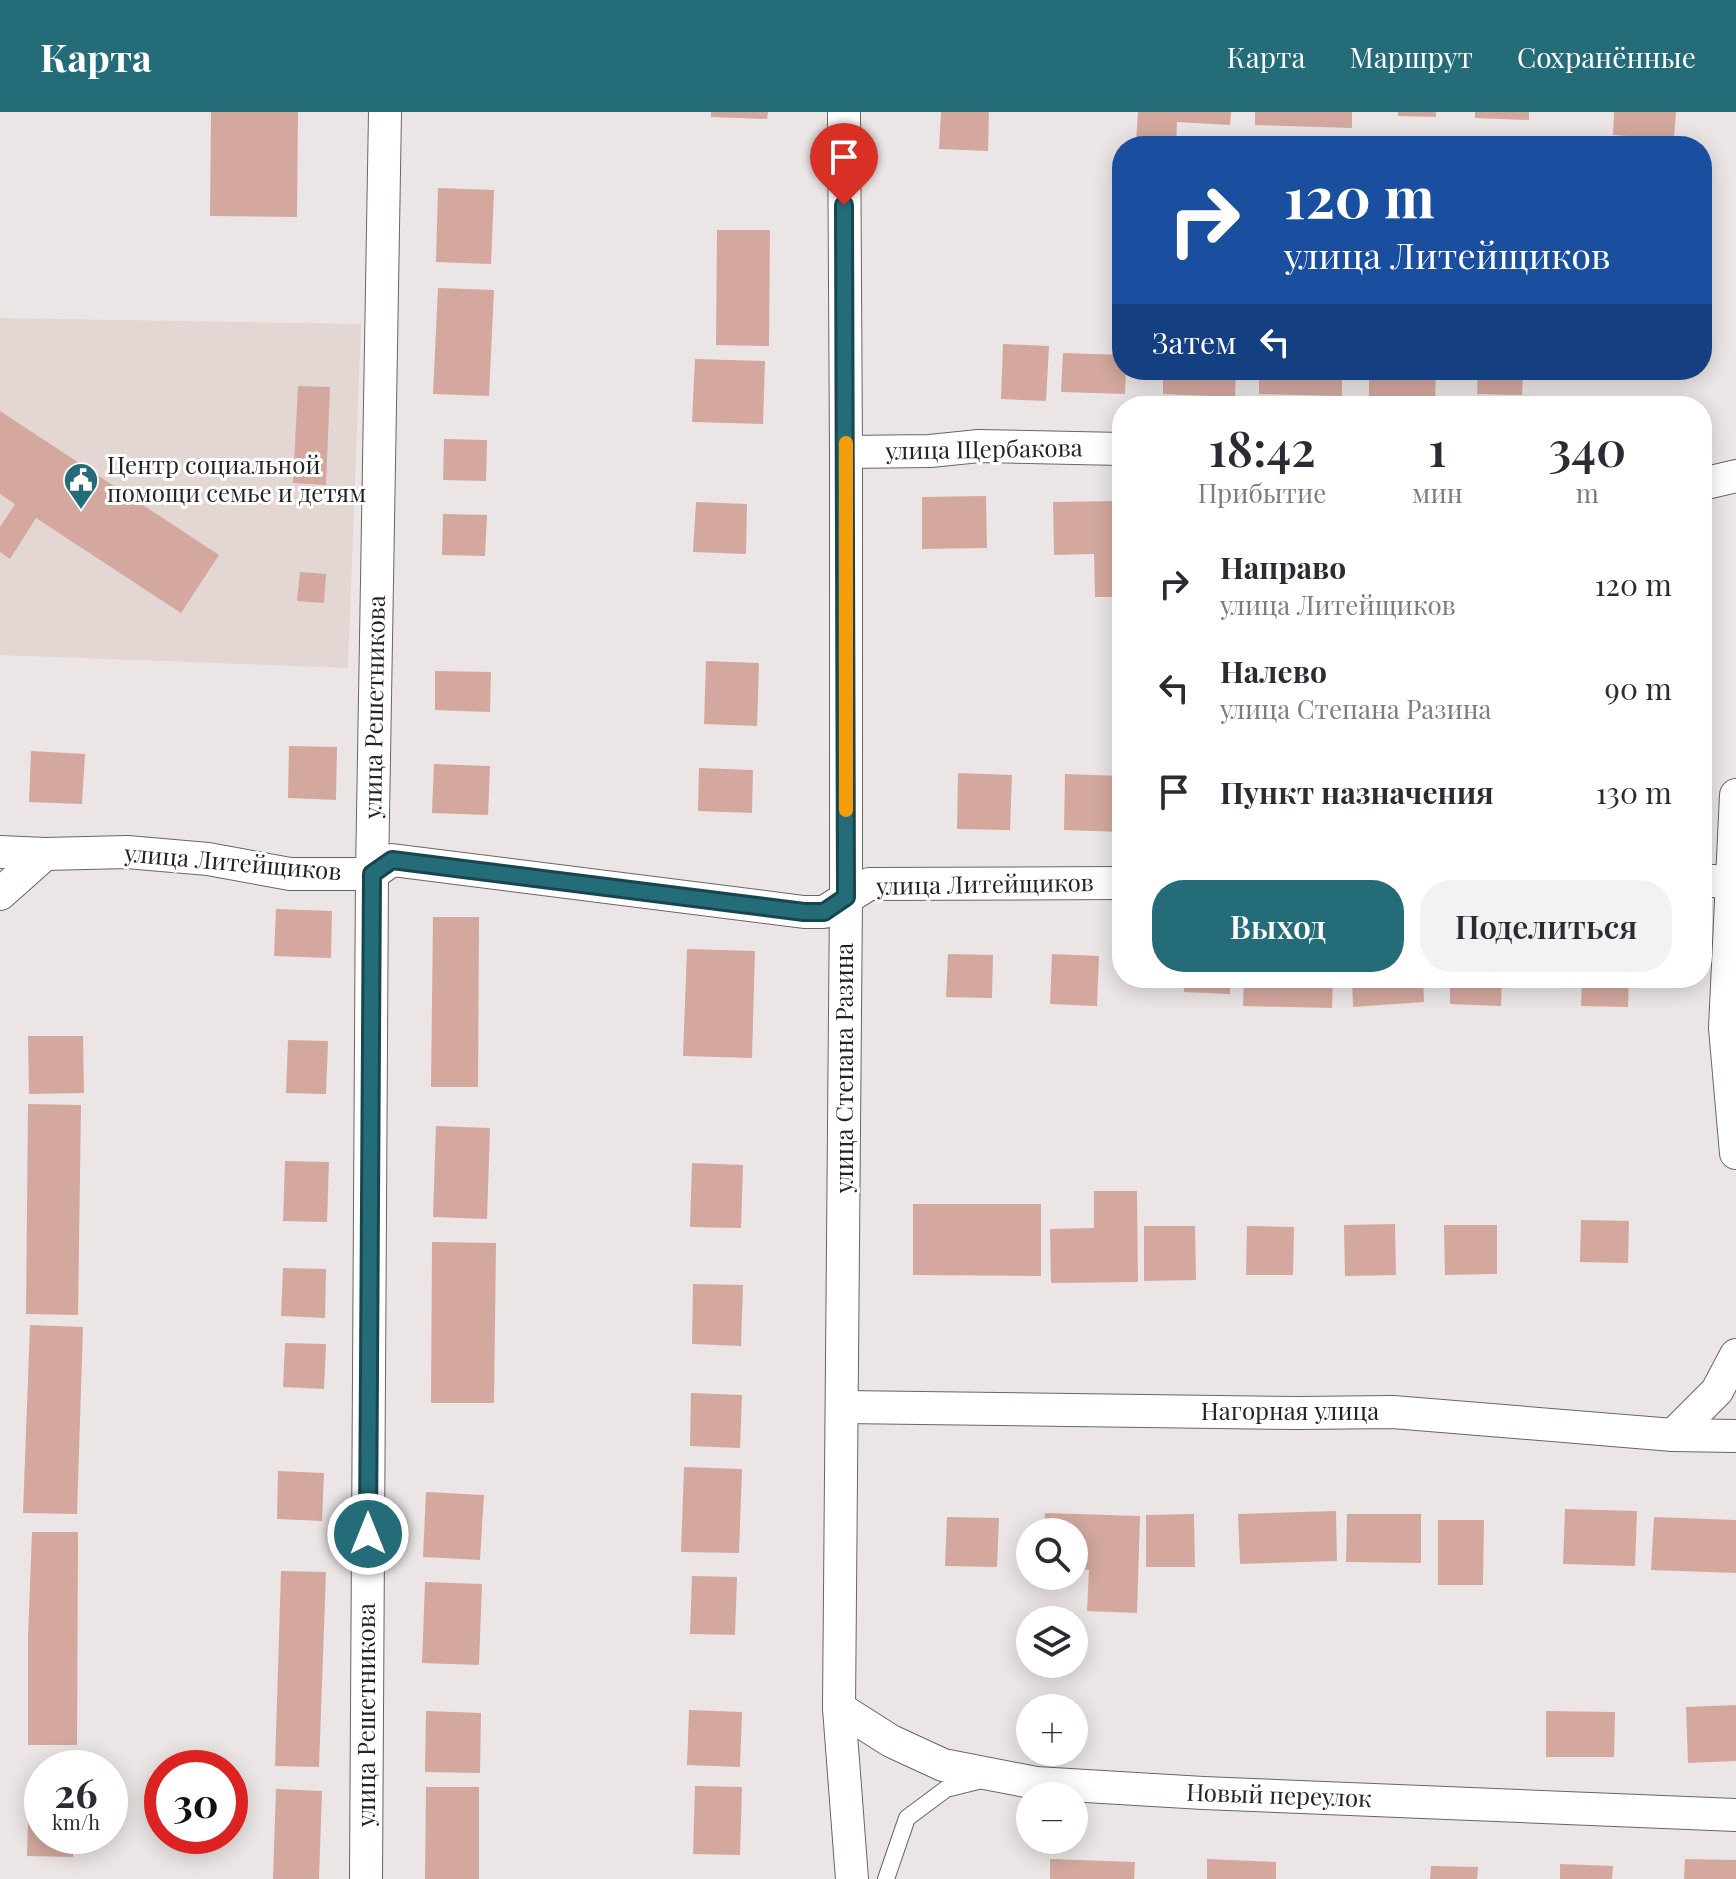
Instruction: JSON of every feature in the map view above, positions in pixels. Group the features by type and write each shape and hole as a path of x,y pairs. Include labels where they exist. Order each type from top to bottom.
{"street":[{"name":"улица Решетникова","path":"366,1879 372,874 385,112"},
{"name":"улица Степана Разина","path":"844,112 846,897 839,1708 852,1879"},
{"name":"улица Щербакова","path":"846,452 930,451 979,446 1112,449"},
{"path":"1712,482 1736,476"},
{"path":"1736,795 1724,881 1725,1028 1736,1153"},
{"name":"улица Литейщиков","path":"0,852 127,852 208,859 290,874 372,874 392,860 804,912 824,912 869,884 1112,883"},
{"path":"0,894 45,854"},
{"path":"1673,1435 1717,1391 1736,1355"},
{"name":"Нагорная улица","path":"843,1407 1393,1412 1673,1435 1736,1436"},
{"name":"Новый переулок","path":"839,1708 891,1741 943,1765 1036,1783 1736,1815"}],"lane":[{"path":"886,1879 907,1818 946,1789 998,1776"}],"shaded area":[{"path":"0,318 361,324 348,668 0,655"}],"building":[{"path":"211,112 298,112 297,217 210,216"},
{"path":"711,112 768,112 767,119 711,117"},
{"path":"941,112 989,112 988,151 939,149"},
{"path":"1138,112 1231,112 1230,125 1177,122 1176,136 1136,136"},
{"path":"1255,112 1352,112 1352,128 1255,125"},
{"path":"1398,112 1436,112 1436,117 1398,116"},
{"path":"1475,112 1529,112 1529,120 1475,118"},
{"path":"1614,112 1676,112 1674,136 1613,135"},
{"path":"438,188 494,190 491,264 436,262"},
{"path":"717,230 770,230 769,346 716,345"},
{"path":"438,288 494,290 489,396 433,394"},
{"path":"1003,344 1049,346 1046,401 1001,399"},
{"path":"1063,353 1112,355 1112,380 1126,380 1125,394 1061,392"},
{"path":"695,359 765,361 763,424 692,422"},
{"path":"1163,380 1236,380 1235,396 1163,394"},
{"path":"1259,380 1342,380 1342,396 1259,394"},
{"path":"1369,380 1436,380 1435,396 1369,396"},
{"path":"1478,380 1523,380 1522,395 1477,394"},
{"path":"298,386 330,387 326,485 293,483"},
{"name":"Центр социальной помощи семье и детям","path":"0,411 219,555 181,613 36,518 10,559 0,552 0,527 15,504 0,494"},
{"path":"444,439 487,440 486,481 443,480"},
{"path":"986,496 987,548 922,549 922,497"},
{"path":"1112,501 1112,597 1095,597 1094,554 1054,555 1053,502"},
{"path":"696,502 747,504 746,554 693,552"},
{"path":"443,514 487,515 485,556 442,555"},
{"path":"300,572 326,574 324,603 297,601"},
{"path":"706,661 759,663 757,726 704,724"},
{"path":"435,671 491,672 490,712 435,710"},
{"path":"289,746 337,747 336,800 288,798"},
{"path":"31,751 85,754 82,804 29,802"},
{"path":"434,764 490,766 488,815 432,813"},
{"path":"699,768 753,770 752,813 698,811"},
{"path":"958,773 1012,775 1010,830 957,829"},
{"path":"1065,774 1112,776 1112,832 1064,830"},
{"path":"276,909 332,911 331,958 274,956"},
{"path":"433,917 479,917 478,1087 431,1087"},
{"path":"687,949 755,951 752,1058 683,1056"},
{"path":"948,954 993,955 992,998 946,997"},
{"path":"1052,954 1099,956 1097,1006 1050,1004"},
{"path":"1184,988 1230,988 1230,994 1184,992"},
{"path":"1244,988 1333,988 1332,1008 1243,1006"},
{"path":"1352,988 1423,988 1424,1002 1353,1007"},
{"path":"1450,988 1502,988 1501,1006 1450,1004"},
{"path":"1582,988 1629,988 1628,1007 1581,1006"},
{"path":"28,1036 83,1036 84,1093 29,1094"},
{"path":"288,1040 328,1041 326,1094 286,1093"},
{"path":"28,1104 81,1105 78,1315 26,1314"},
{"path":"436,1126 490,1128 487,1219 433,1217"},
{"path":"285,1161 329,1162 327,1222 283,1221"},
{"path":"692,1163 743,1165 741,1228 690,1227"},
{"path":"1094,1191 1137,1191 1138,1282 1051,1283 1050,1229 1094,1228"},
{"path":"913,1204 1041,1204 1041,1276 913,1275"},
{"path":"1581,1220 1629,1221 1628,1263 1580,1262"},
{"path":"1395,1224 1396,1275 1345,1276 1344,1225"},
{"path":"1444,1225 1497,1225 1497,1274 1445,1275"},
{"path":"1144,1226 1195,1226 1196,1280 1144,1281"},
{"path":"1247,1226 1294,1227 1293,1275 1246,1275"},
{"path":"432,1242 496,1243 494,1403 431,1403"},
{"path":"283,1268 326,1269 325,1318 281,1316"},
{"path":"693,1284 743,1285 741,1346 692,1344"},
{"path":"30,1325 83,1327 77,1514 23,1513"},
{"path":"285,1343 326,1344 324,1389 283,1387"},
{"path":"691,1393 742,1395 740,1448 690,1446"},
{"path":"684,1467 742,1469 739,1553 681,1552"},
{"path":"278,1471 324,1473 322,1521 277,1519"},
{"path":"426,1492 484,1495 480,1560 423,1557"},
{"path":"1565,1509 1637,1511 1635,1566 1563,1564"},
{"path":"1336,1511 1337,1561 1240,1564 1238,1514"},
{"path":"1045,1513 1140,1516 1137,1613 1088,1611 1088,1518 1045,1518"},
{"path":"1194,1514 1195,1567 1146,1567 1146,1515"},
{"path":"1347,1514 1421,1514 1421,1563 1346,1562"},
{"path":"947,1517 999,1518 997,1567 945,1566"},
{"path":"1654,1517 1736,1520 1736,1573 1651,1570"},
{"path":"1438,1520 1484,1520 1483,1585 1438,1585"},
{"path":"32,1532 78,1532 77,1745 28,1745"},
{"path":"281,1571 326,1572 319,1767 275,1766"},
{"path":"692,1576 737,1577 735,1635 690,1634"},
{"path":"425,1582 482,1584 479,1665 422,1663"},
{"path":"1736,1705 1736,1761 1688,1763 1686,1707"},
{"path":"689,1710 742,1712 740,1767 687,1765"},
{"path":"426,1711 481,1713 480,1773 425,1772"},
{"path":"1546,1711 1615,1712 1614,1757 1546,1757"},
{"path":"695,1786 742,1787 740,1855 693,1854"},
{"path":"426,1787 479,1787 479,1879 425,1879"},
{"path":"276,1789 322,1791 319,1879 273,1879"},
{"path":"27,1854 73,1854 73,1857"},
{"path":"1050,1859 1135,1862 1134,1879 1050,1879"},
{"path":"1207,1859 1276,1862 1276,1879 1207,1879"},
{"path":"1685,1859 1736,1860 1736,1879 1684,1879"},
{"path":"1560,1864 1613,1866 1612,1879 1560,1879"},
{"path":"1431,1866 1478,1867 1477,1879 1430,1879"}],"slow traffic":[{"path":"846,443 846,810"}],"place":[{"name":"Центр социальной помощи семье и детям","path":"81,511"}],"route":[{"path":"368,1534 372,874 392,860 804,912 824,912 846,897 844,205"}]}
